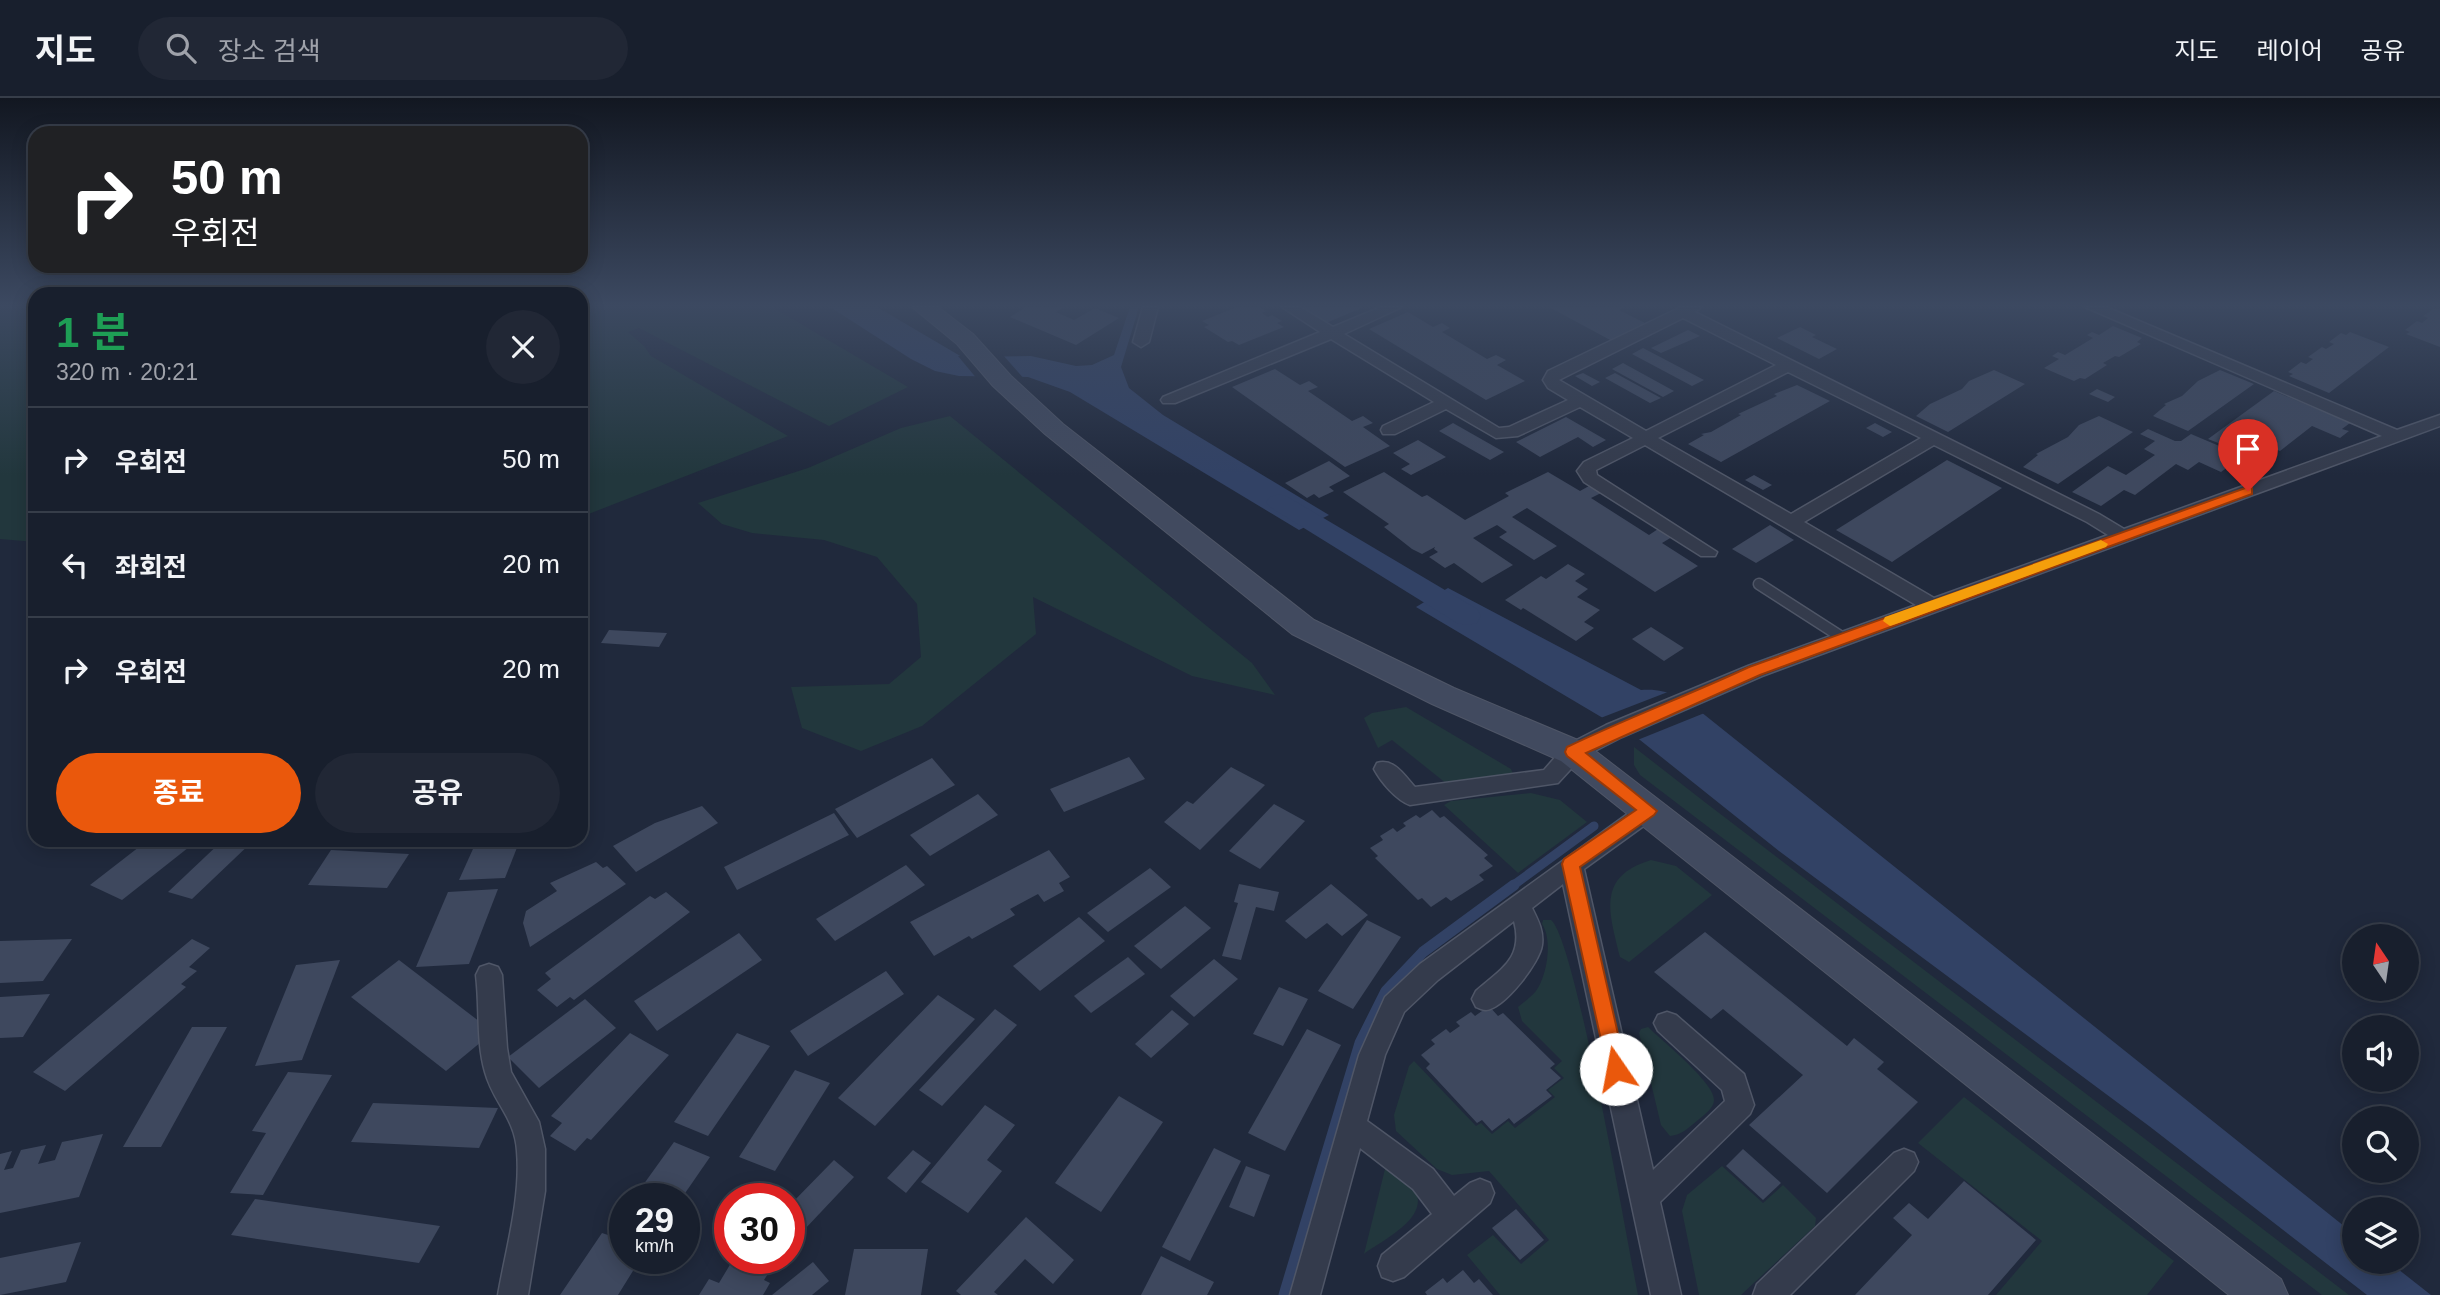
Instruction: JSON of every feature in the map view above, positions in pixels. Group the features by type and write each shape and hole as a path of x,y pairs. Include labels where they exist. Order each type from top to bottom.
{"main road":[{"path":"986,363 1035,412 1101,468 1303,627 1443,696 1573,752 2265,1295"}],"street":[{"path":"1169,400 1257,363"},
{"path":"1380,363 1496,433 1504,434 1578,401"},
{"path":"1577,363 1554,374 1551,380 1554,385 1905,588 1931,606"},
{"path":"1785,363 2093,517 2122,536"},
{"path":"2225,363 2398,436"},
{"path":"1708,552 1590,478 1586,471 1590,466 1789,365"},
{"path":"1389,430 1446,403"},
{"path":"1385,769 1410,796 1549,777 1573,752 1614,731 1755,671 2440,420"},
{"path":"1790,522 1934,438"},
{"path":"1305,1295 1372,1055 1394,1005 1429,972 1571,864 1648,811"},
{"path":"1571,864 1666,1295"},
{"path":"1485,999 1520,968 1532,940 1530,924 1518,905"},
{"path":"489,975 494,1002 493,1046 498,1074 527,1127 531,1181 513,1295"},
{"path":"1644,1198 1740,1105 1734,1083 1667,1023"},
{"path":"1354,1126 1423,1179 1452,1216"},
{"path":"1768,1295 1904,1162"},
{"path":"1393,1265 1480,1193"}],"lane":[{"path":"1759,584 1843,638"}],"green space":[{"path":"0,363 28,363 28,541 0,539"},
{"path":"588,363 663,363 788,436 588,514"},
{"path":"707,363 867,363 908,387 829,426"},
{"path":"950,416 1252,663 1275,695 1192,676 1033,597 1036,634 922,726 861,751 802,728 791,687 889,684 921,657 917,604 877,557 824,540 752,533 722,524 698,503 808,468 901,428"},
{"path":"1406,707 1511,769 1513,774 1447,784 1392,740 1378,748 1364,718 1372,713"},
{"path":"1634,747 2349,1295 2322,1295 1640,775 1634,765"},
{"path":"1531,793 1560,800 1587,822 1518,873 1444,805 1451,801"},
{"path":"1651,860 1676,866 1712,895 1629,962 1620,957 1613,926 1611,899 1621,876 1633,867"},
{"path":"1543,920 1551,920 1561,939 1573,979 1600,1096 1638,1295 1500,1295 1467,1255 1493,1235 1521,1264 1549,1240 1489,1171 1452,1175 1437,1169 1396,1131 1394,1115 1409,1066 1414,1061 1476,1126 1481,1123 1492,1134 1508,1121 1515,1128 1555,1097 1548,1090 1564,1078 1554,1068 1562,1061 1522,1021 1518,1007 1536,991 1543,976 1548,948"},
{"path":"1648,1027 1697,1073 1706,1083 1714,1100 1706,1114 1685,1131 1670,1136 1661,1125 1639,1033 1641,1029"},
{"path":"1964,1097 2174,1261 2147,1295 1996,1295 2042,1241 1918,1143"},
{"path":"1386,1165 1403,1173 1408,1179 1418,1199 1417,1208 1403,1226 1364,1254"},
{"path":"1722,1166 1763,1203 1783,1185 1816,1218 1815,1226 1741,1295 1699,1295 1682,1211 1687,1195"}],"water":[{"path":"919,363 1062,363 1076,366 1122,363 1121,367 1129,388 1163,415 1329,515 1299,530 1070,392 1028,377 959,376 935,371"},
{"path":"1448,588 1641,690 1666,692 1701,712 2342,1224 2342,1274 2404,1274 2431,1295 2367,1295 2149,1126 1779,851 1640,740 1416,607"}],"pier":[{"path":"964,363 1010,363 1025,380 978,380"},
{"path":"1673,690 1707,712 1635,741 1598,719"}],"building":[{"path":"1425,363 1501,363 1497,365 1525,381 1486,400"},
{"path":"1623,363 1674,391 1663,397 1612,369"},
{"path":"1649,363 1671,363 1704,380 1692,386"},
{"path":"2053,363 2107,365 2085,379 2074,381 2044,368"},
{"path":"2300,363 2368,363 2329,393 2289,376 2293,374 2288,372"},
{"path":"1275,369 1300,385 1309,381 1318,387 1308,391 1352,421 1363,416 1373,423 1363,427 1390,446 1345,467 1232,387"},
{"path":"1994,370 2025,384 1948,432 1916,416 1930,404 1962,389 1969,381"},
{"path":"2220,370 2254,384 2188,431 2153,416 2166,405 2164,404 2182,396 2198,381"},
{"path":"1583,373 1600,382 1592,386 1575,376"},
{"path":"1615,373 1661,398 1650,403 1605,378"},
{"path":"1797,385 1830,401 1721,462 1688,444 1704,435 1701,434 1711,432 1741,415 1738,414 1777,396 1774,394"},
{"path":"2097,389 2115,397 2108,402 2089,394"},
{"path":"2274,391 2350,423 2342,429 2349,431 2340,438 2312,426 2280,451 2260,443 2221,472 2199,462 2188,470 2176,464 2135,495 2124,490 2101,506 2072,492 2108,466 2126,475 2155,455 2144,449 2155,441 2140,434 2148,429 2175,441 2181,441 2191,434 2224,448 2226,446 2208,439"},
{"path":"2099,416 2133,432 2058,484 2023,467 2038,455 2036,454 2068,437 2079,425"},
{"path":"1566,417 1606,440 1593,447 1578,437 1540,457 1516,442"},
{"path":"1453,423 1504,452 1490,460 1439,431"},
{"path":"1875,423 1892,432 1883,437 1866,428"},
{"path":"1418,440 1446,457 1411,475 1401,469 1410,464 1393,453"},
{"path":"1947,460 2002,488 1892,562 1836,530"},
{"path":"1329,461 1350,476 1329,487 1334,491 1319,498 1314,494 1307,498 1285,483"},
{"path":"1384,472 1422,497 1427,495 1465,520 1509,496 1505,493 1548,472 1580,491 1589,486 1601,493 1591,498 1649,535 1658,529 1672,537 1662,543 1698,566 1655,592 1527,508 1512,517 1557,546 1534,560 1499,537 1507,532 1497,525 1473,538 1513,565 1482,583 1454,563 1445,568 1429,557 1438,552 1435,547 1422,554 1412,549 1384,527 1389,524 1343,492"},
{"path":"1754,475 1772,485 1763,490 1745,480"},
{"path":"1770,525 1794,540 1756,563 1732,549"},
{"path":"1568,564 1585,574 1575,581 1588,589 1577,597 1600,610 1584,622 1594,628 1576,641 1505,600 1541,576 1546,579"},
{"path":"1651,627 1684,648 1664,661 1632,639"},
{"path":"609,630 667,633 659,647 601,643"},
{"path":"1129,757 1145,779 1064,812 1050,789"},
{"path":"932,758 955,785 857,838 835,809"},
{"path":"1231,767 1265,785 1200,850 1164,822 1187,801 1193,804"},
{"path":"978,794 998,815 930,856 910,835"},
{"path":"1274,804 1305,821 1260,869 1229,851"},
{"path":"702,806 718,823 636,872 613,846 655,823"},
{"path":"1432,810 1440,818 1444,816 1488,855 1484,858 1493,866 1479,875 1484,880 1451,901 1446,897 1431,907 1422,898 1418,900 1375,858 1378,856 1370,848 1383,840 1380,836 1393,828 1397,832 1406,826 1403,823 1416,815 1420,818"},
{"path":"834,813 849,835 737,890 724,867"},
{"path":"139,847 189,847 122,900 90,885"},
{"path":"216,847 247,847 192,899 168,892"},
{"path":"474,847 517,847 505,878 459,880"},
{"path":"331,850 409,854 387,888 308,885"},
{"path":"1049,850 1070,877 1059,883 1064,891 1044,902 1038,894 1010,909 1015,915 934,956 910,922"},
{"path":"596,862 603,868 607,866 626,884 530,947 523,923 526,911 557,891 550,883"},
{"path":"906,865 925,885 835,941 816,919"},
{"path":"1150,868 1171,887 1108,932 1087,913"},
{"path":"1239,884 1279,892 1274,911 1256,907 1241,960 1222,956 1238,903 1234,902"},
{"path":"1331,884 1368,915 1342,936 1327,923 1306,939 1285,921"},
{"path":"498,889 469,964 416,967 448,892"},
{"path":"666,892 690,912 574,1000 570,997 557,1007 537,990 551,979 545,973 650,896 655,899"},
{"path":"1185,906 1211,928 1161,969 1134,946"},
{"path":"1079,917 1105,941 1040,991 1013,966"},
{"path":"1367,920 1401,937 1353,1009 1318,991"},
{"path":"1705,932 1847,1046 1854,1038 1884,1062 1877,1069 1918,1102 1827,1193 1749,1125 1803,1075 1723,1009 1711,1019 1654,972"},
{"path":"739,933 762,960 657,1031 634,1001"},
{"path":"72,939 43,981 0,983 0,941"},
{"path":"192,939 210,948 189,967 197,971 181,984 186,987 65,1091 33,1072"},
{"path":"1128,957 1145,974 1091,1013 1074,996"},
{"path":"1214,959 1238,979 1194,1017 1170,996"},
{"path":"340,960 302,1060 255,1066 296,965"},
{"path":"399,960 484,1025 481,1042 446,1071 351,997"},
{"path":"886,971 904,994 808,1056 790,1031"},
{"path":"1279,987 1308,999 1283,1046 1253,1034"},
{"path":"50,994 23,1037 0,1038 0,997"},
{"path":"938,995 975,1019 875,1126 838,1098"},
{"path":"585,999 616,1028 539,1088 508,1057"},
{"path":"1489,1006 1498,1016 1503,1013 1555,1064 1550,1068 1561,1078 1546,1090 1552,1096 1514,1124 1509,1118 1492,1131 1482,1120 1477,1123 1426,1068 1430,1064 1421,1055 1435,1044 1431,1040 1446,1029 1450,1033 1460,1026 1456,1022 1471,1012 1475,1016"},
{"path":"995,1009 1017,1025 942,1106 919,1090"},
{"path":"1172,1010 1189,1024 1151,1058 1135,1044"},
{"path":"192,1027 227,1027 161,1147 123,1147"},
{"path":"1307,1029 1341,1045 1285,1151 1248,1133"},
{"path":"630,1033 669,1055 591,1140 587,1138 575,1151 550,1136 562,1123 551,1116"},
{"path":"737,1033 770,1046 708,1136 674,1122"},
{"path":"795,1070 830,1083 775,1171 739,1157"},
{"path":"288,1072 332,1075 263,1195 230,1193 266,1133 252,1131"},
{"path":"1119,1096 1163,1122 1101,1212 1055,1183"},
{"path":"373,1103 498,1108 479,1148 351,1142"},
{"path":"985,1105 1015,1125 987,1160 1002,1171 968,1213 921,1182"},
{"path":"103,1134 79,1197 0,1213 0,1154 12,1151 4,1170 13,1168 21,1150 46,1145 38,1164 55,1160 62,1142"},
{"path":"674,1142 710,1157 692,1183 645,1183"},
{"path":"1214,1148 1241,1161 1190,1261 1162,1247"},
{"path":"1743,1149 1781,1183 1763,1200 1726,1166"},
{"path":"913,1150 931,1163 906,1193 887,1178"},
{"path":"834,1160 854,1177 805,1229 805,1190"},
{"path":"1246,1166 1270,1175 1254,1217 1229,1207"},
{"path":"1964,1181 2036,1240 1988,1295 1855,1295 1912,1235 1893,1218 1909,1203 1928,1219"},
{"path":"255,1199 440,1226 419,1263 231,1235"},
{"path":"1516,1209 1544,1240 1520,1260 1492,1228"},
{"path":"1026,1217 1074,1260 1053,1284 1025,1259 994,1292 998,1295 961,1295 956,1291"},
{"path":"602,1233 608,1235 609,1274 631,1274 618,1295 560,1295"},
{"path":"81,1242 66,1282 0,1295 0,1258"},
{"path":"854,1249 928,1249 921,1295 845,1295"},
{"path":"1161,1256 1214,1282 1207,1295 1141,1295"},
{"path":"813,1262 829,1281 812,1295 772,1295 798,1274 805,1274 805,1268"},
{"path":"1463,1270 1474,1283 1479,1279 1493,1295 1427,1295 1425,1292 1443,1278 1447,1283"},
{"path":"724,1274 768,1274 764,1280 770,1283 763,1295 699,1295 709,1279 719,1283"}],"waterway":[{"path":"1279,502 1467,616"},
{"path":"1511,887 1594,826"},
{"path":"1284,1295 1360,1043 1386,991 1423,952 1514,885"}],"slow traffic":[{"path":"1890,621 2101,544"}],"route":[{"path":"1616,1069 1571,864 1648,811 1573,752 1614,731 1755,671 2248,491"}]}
